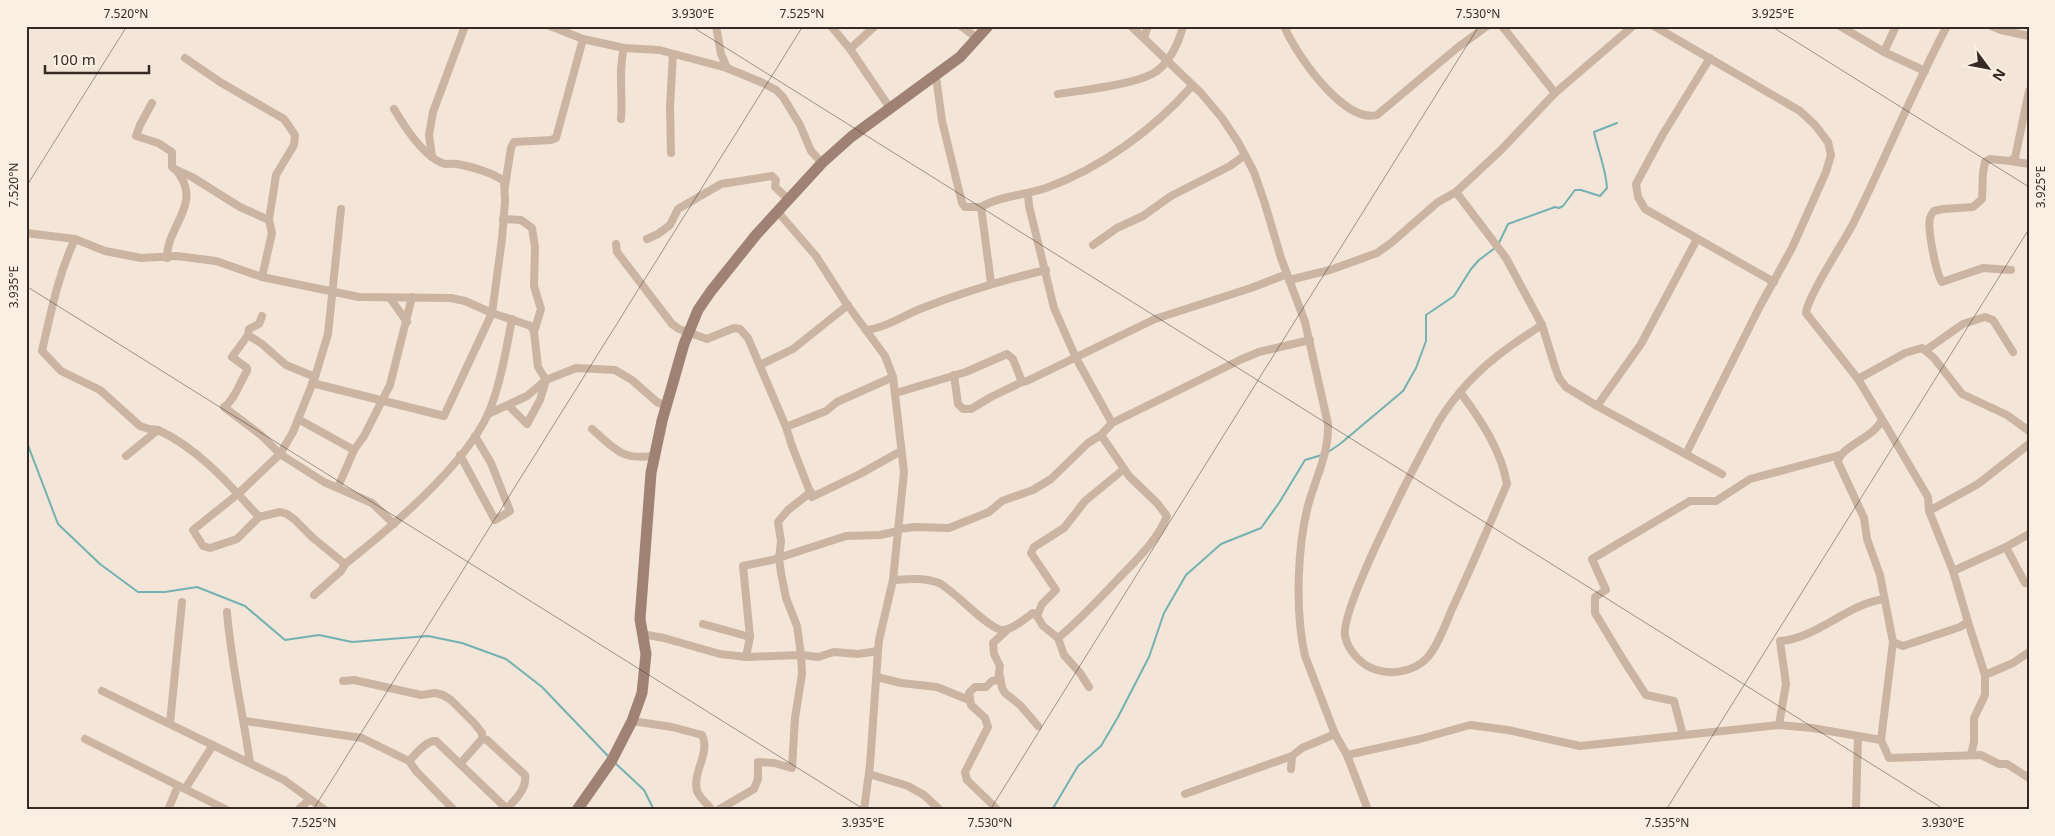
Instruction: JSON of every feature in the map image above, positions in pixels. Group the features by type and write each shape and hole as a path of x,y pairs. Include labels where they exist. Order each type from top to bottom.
{"street":[{"path":"432,157 429,135 433,112 465,26"},
{"path":"550,26 583,39 624,48 659,50 727,68 776,90 793,112 811,151 822,163"},
{"path":"716,26 721,54 727,68"},
{"path":"831,26 850,49 890,108"},
{"path":"850,49 875,26"},
{"path":"961,26 978,38"},
{"path":"577,810 612,760 632,721 642,693 646,654 640,619 651,472 666,406 688,332 698,310 711,291 777,211 822,163 851,137 960,57 988,26"},
{"path":"1130,26 1201,94 1222,118 1245,155 1254,172 1288,277 1305,322 1328,424 1329,438 1326,453 1309,503 1302,546 1300,568 1302,634 1306,656 1335,734 1347,755 1368,810"},
{"path":"1144,38 1148,26"},
{"path":"1058,94 1140,79 1153,74 1166,62 1183,26"},
{"path":"1284,26 1300,57 1316,77 1335,96 1360,115 1369,117 1377,115 1457,48 1487,26"},
{"path":"1502,26 1555,93"},
{"path":"954,375 958,404 963,409 971,410 997,394 1156,319 1288,277 1330,270 1377,253 1438,202 1456,192 1501,150 1555,93 1633,26"},
{"path":"1654,26 1800,111 1828,142 1831,155 1826,172 1792,248 1760,306 1686,454"},
{"path":"1840,26 1884,52 1925,71"},
{"path":"1884,52 1896,26"},
{"path":"1947,26 1908,104 1854,223 1807,307 1808,317 1827,338 1858,379 1928,497 1929,511 1953,571 1985,675 1985,695 1974,718 1974,742 1971,756"},
{"path":"1993,27 2029,36"},
{"path":"248,335 262,344 286,365 313,380 444,416 492,313 501,254 505,186 511,148 514,142 551,140 556,138 583,39"},
{"path":"621,119 623,99 620,64 624,48"},
{"path":"671,153 670,106 673,54"},
{"path":"185,58 220,82 284,119 295,135 292,150 276,175 269,220 272,233 262,277"},
{"path":"1710,58 1636,184 1638,197 1645,209 1774,282"},
{"path":"936,76 942,121 962,203 965,207 981,208 1004,198 1028,194 1067,179 1104,160 1154,123 1192,86"},
{"path":"2010,161 2015,158 2018,151 2029,91"},
{"path":"152,103 136,136 158,143 172,152 172,167 192,177 240,207 269,220"},
{"path":"394,109 407,130 432,157 444,164 455,164 483,171 499,178 504,182 505,186"},
{"path":"1093,245 1117,228 1142,216 1171,196 1230,166 1245,155"},
{"path":"2011,270 1983,268 1942,282 1939,278 1933,255 1929,219 1934,211 1976,206 1982,199 1982,173 1985,162 1990,159 2029,164"},
{"path":"167,258 168,242 187,202 186,186 177,170"},
{"path":"647,239 670,225 678,209 721,184 772,176 776,180 775,188 788,199"},
{"path":"1456,192 1506,258 1542,325 1559,378 1566,387 1722,474"},
{"path":"1028,194 1029,206 1054,308 1076,358 1112,423"},
{"path":"981,208 991,283"},
{"path":"341,209 328,334 293,432 280,454 238,494 192,530 203,546 210,548 237,539 259,517 273,513 287,514 345,564"},
{"path":"777,211 811,248 848,305 885,356 893,377 896,393 904,472 893,580 879,640 869,774 864,810"},
{"path":"503,219 521,220 532,228 535,247 534,286 540,309 534,332"},
{"path":"26,233 75,239 94,247 148,259 177,256 216,261 262,277 331,293 359,297 452,298 465,301 492,313 531,326 534,332 538,367 546,380 540,400 527,424 508,405"},
{"path":"75,239 57,283 42,351 61,371 100,390 140,426 158,430 199,456 259,517"},
{"path":"1597,406 1641,344 1697,239"},
{"path":"616,244 617,252 664,313 667,320 680,329 707,339 734,328 740,329 748,338 786,427 812,497 901,451"},
{"path":"866,330 877,328 921,309 991,283 1046,270"},
{"path":"338,487 354,450 367,430 392,380 402,331 407,322 412,297"},
{"path":"390,298 407,322"},
{"path":"760,365 793,349 848,305"},
{"path":"262,316 259,324 248,329 248,335 232,357 247,368 247,371 235,390 230,403 224,408 261,435 280,454 324,482 372,503 394,524"},
{"path":"1926,350 1963,324 1985,316 1993,320 2013,352"},
{"path":"314,595 345,564 394,524 460,455 475,436 488,414 492,402 501,373 512,319"},
{"path":"1460,392 1476,414 1498,453 1504,468 1507,484 1441,634 1428,658 1418,666 1408,670 1388,672 1377,670 1366,665 1349,647 1345,635 1345,621 1404,487 1433,431 1460,392 1501,352 1542,325"},
{"path":"746,657 750,637 743,566 778,558 846,536 880,535 915,527 949,528 989,512 1002,501 1033,490 1051,479 1112,423 1242,359 1259,352 1310,340"},
{"path":"1858,379 1905,353 1918,348 1926,350 1962,394 2007,415 2029,431"},
{"path":"896,393 954,375 1007,354 1013,359 1022,382"},
{"path":"488,414 527,396 546,380 576,368 614,370 632,380 657,402 666,406"},
{"path":"786,427 826,411 837,402 893,377"},
{"path":"492,402 499,410"},
{"path":"298,419 354,450"},
{"path":"1683,735 1674,701 1646,695 1595,613 1595,596 1606,590 1592,559 1690,502 1716,501 1750,478 1840,456 1880,425 1882,419"},
{"path":"592,429 622,455 638,458 654,456"},
{"path":"126,456 158,430"},
{"path":"1058,638 1080,620 1119,577 1137,561 1163,526 1167,516 1165,511 1139,487 1124,469 1100,435"},
{"path":"460,455 495,520 510,511 491,463 475,436"},
{"path":"1929,511 1978,484 2029,444"},
{"path":"1840,456 1838,462 1864,518 1867,539 1880,575 1893,642 1881,740 1889,758 1981,756 1999,764 2007,764 2029,778"},
{"path":"1037,616 1042,604 1056,590 1034,560 1031,553 1034,547 1064,528 1084,501 1124,469"},
{"path":"718,810 754,789 758,779 758,762 774,763 792,768 795,718 802,674 801,655 799,633 786,598 778,558 781,541 778,522 788,510 810,492"},
{"path":"1953,571 2006,547 2029,534"},
{"path":"2006,547 2025,583"},
{"path":"893,580 926,579 937,583 947,588 968,608 997,630 1006,631"},
{"path":"1780,725 1786,684 1780,641 1791,640 1832,622 1870,601 1884,599"},
{"path":"170,723 182,602"},
{"path":"227,612 229,643 245,721 250,763"},
{"path":"1038,726 1005,693 1000,682 1000,666 993,652 993,643 1006,631 1032,612 1043,626 1058,638 1064,655 1080,673 1089,687"},
{"path":"1893,642 1900,646 1910,644 1960,627 1968,622"},
{"path":"703,624 750,637"},
{"path":"642,634 664,638 720,654 746,657 801,655 818,657 834,652 858,654 878,651"},
{"path":"1985,675 2013,663 2029,652"},
{"path":"998,810 966,776 966,767 988,727 985,718 971,705 969,693 976,687 986,687 992,681 998,680 1000,674"},
{"path":"876,677 901,683 937,687 969,700"},
{"path":"343,681 358,680 379,687 421,695 435,693 451,700 482,733 482,739 460,764"},
{"path":"102,691 284,780 325,810"},
{"path":"245,721 362,738 409,761 416,771 454,810"},
{"path":"632,721 672,727 702,735 705,746 696,784 698,793 712,810"},
{"path":"1347,755 1470,725 1508,730 1580,746 1780,725 1881,740"},
{"path":"1185,794 1292,756 1302,748 1335,734"},
{"path":"1856,810 1858,736"},
{"path":"85,739 226,810"},
{"path":"409,761 426,745 436,741 506,809 523,790 526,775 487,740 482,739"},
{"path":"168,810 181,787 213,745"},
{"path":"1291,769 1292,756"},
{"path":"869,774 908,786 924,795 940,810"},
{"path":"298,810 309,800"}],"waterway":[{"path":"1498,245 1508,224 1555,207 1563,206 1575,190 1600,196 1607,188 1604,167 1594,132 1617,123"},
{"path":"1328,452 1403,391 1416,368 1426,341 1426,315 1454,296 1471,269 1479,260 1495,248"},
{"path":"26,440 58,524 100,564 138,592 165,592 197,587 245,606 285,640 319,635 352,642 428,636 462,643 506,659 542,687 609,757"},
{"path":"1052,810 1078,766 1101,746 1118,717 1149,657 1164,613 1186,575 1221,544 1261,528 1279,503 1305,460 1322,455"},
{"path":"614,762 644,790 654,810"}]}
